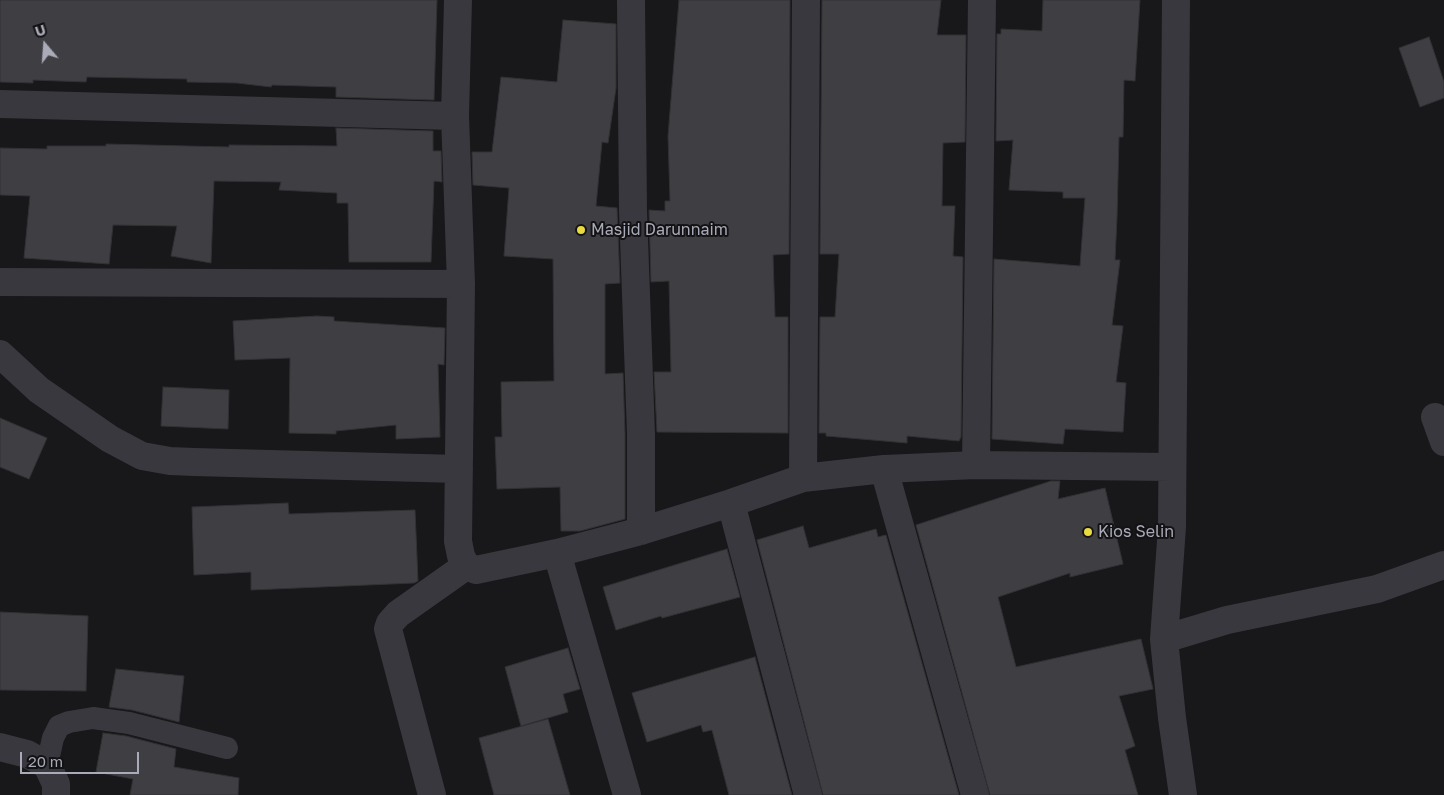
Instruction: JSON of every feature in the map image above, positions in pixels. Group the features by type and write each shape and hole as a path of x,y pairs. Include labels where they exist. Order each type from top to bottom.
{"street":[{"path":"458,0 456,116 461,284 458,541 461,556 466,566 476,570 557,553 641,531 803,478 884,469 976,465 1172,467"},
{"path":"631,0 633,211 641,434 641,531"},
{"path":"803,478 806,0"},
{"path":"976,465 982,0"},
{"path":"1176,0 1172,527 1164,639 1172,718 1183,795"},
{"path":"0,104 456,116"},
{"path":"0,282 461,284"},
{"path":"0,354 39,390 110,439 142,456 170,461 194,462 459,469"},
{"path":"1436,416 1444,442"},
{"path":"884,469 975,795"},
{"path":"731,503 808,795"},
{"path":"557,553 627,795"},
{"path":"1164,639 1227,620 1377,589 1444,565"},
{"path":"432,795 388,629 390,623 398,614 466,566"},
{"path":"0,747 27,754 47,765 56,784 56,795"}],"lane":[{"path":"47,765 59,726 69,722 93,718 129,723 228,748"}],"building":[{"path":"0,0 437,0 434,100 336,97 336,87 272,85 271,87 237,83 187,82 187,79 87,77 86,82 33,80 33,83 0,82"},
{"path":"679,0 790,0 789,254 773,255 775,317 788,317 788,433 657,432 654,372 671,372 669,281 651,282 649,210 665,211 665,201 670,201 668,136"},
{"path":"822,0 941,0 937,35 966,35 965,142 943,143 942,206 955,206 953,256 963,257 961,437 959,441 907,436 907,443 826,436 826,433 819,433 820,317 835,317 839,254 820,254"},
{"path":"1043,0 1140,0 1135,81 1124,80 1123,137 1119,137 1115,260 1120,260 1112,325 1123,326 1116,382 1126,383 1123,432 1065,429 1063,444 992,439 994,259 1080,266 1085,198 1063,198 1063,192 1009,190 1013,140 996,141 997,34 1001,34 1001,29 1042,31"},
{"path":"563,20 616,24 616,88 608,143 602,142 596,206 617,208 620,283 605,284 605,374 623,373 625,519 580,531 561,531 560,487 497,489 495,437 502,437 501,382 554,381 553,259 504,256 509,188 473,185 472,152 492,152 501,77 557,82"},
{"path":"1429,37 1444,82 1444,98 1420,107 1399,48"},
{"path":"336,128 433,131 433,151 441,151 442,182 434,181 431,262 349,262 348,203 337,203 337,193 279,190 281,182 214,181 211,263 171,256 177,226 113,225 109,264 24,258 30,196 0,195 0,148 47,149 47,146 106,146 106,144 229,147 229,145 337,146"},
{"path":"317,316 334,317 334,321 445,328 444,365 438,364 440,437 396,439 396,425 336,431 336,434 289,433 290,358 235,360 233,321"},
{"path":"163,387 229,390 228,429 161,426"},
{"path":"0,418 47,438 29,479 0,467"},
{"path":"1051,481 1060,481 1058,499 1105,488 1123,564 1070,577 1070,573 998,597 1016,667 1141,639 1153,689 1119,696 1135,746 1125,750 1138,795 990,795 916,525"},
{"path":"288,503 289,514 415,510 418,581 414,583 251,590 251,572 194,575 192,507"},
{"path":"803,526 809,548 876,529 878,537 886,535 959,795 823,795 757,540"},
{"path":"727,549 740,597 662,618 661,616 616,630 603,587"},
{"path":"0,612 88,616 86,691 0,690"},
{"path":"568,648 580,689 563,694 568,712 521,726 505,667"},
{"path":"755,657 792,795 729,795 712,730 703,732 701,725 647,742 632,693"},
{"path":"116,669 184,676 179,722 132,710 109,707"},
{"path":"548,719 570,795 494,795 479,738"},
{"path":"103,733 126,736 176,749 174,767 239,778 238,795 130,795 133,779 96,772"}],"place":[{"name":"Masjid Darunnaim","path":"581,230"},
{"name":"Kios Selin","path":"1088,532"}]}
